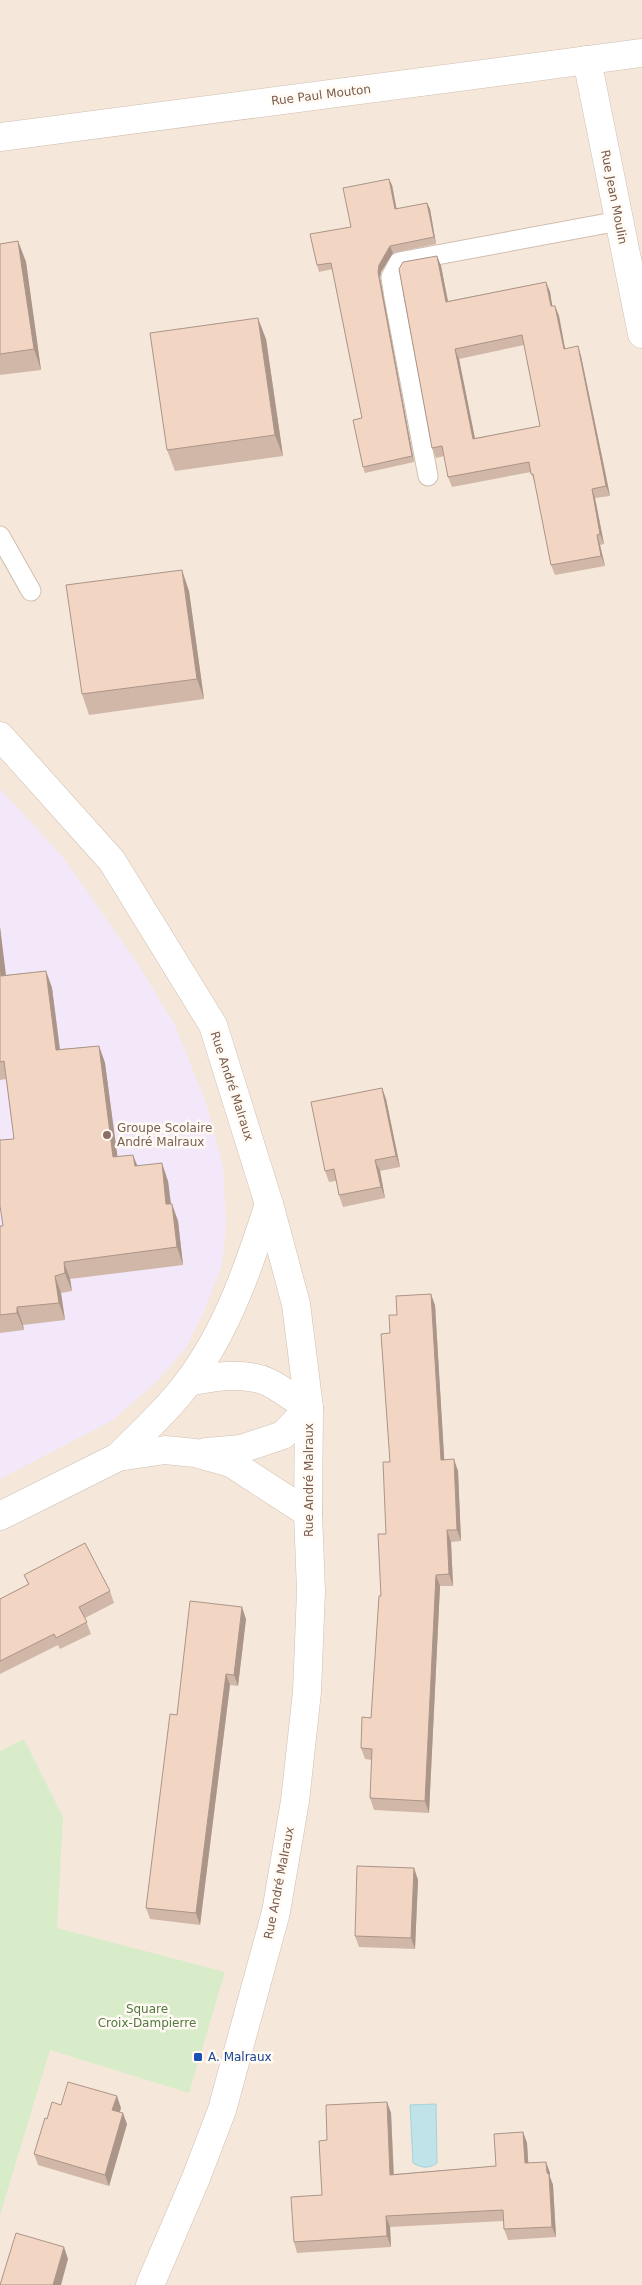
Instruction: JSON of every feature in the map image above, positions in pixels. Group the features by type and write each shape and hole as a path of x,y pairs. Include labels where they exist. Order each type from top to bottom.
{"street":[{"name":"Rue Paul Mouton","path":"0,137 642,53"},
{"name":"Rue Jean Moulin","path":"587,60 642,334"},
{"name":"Rue André Malraux","path":"0,736 112,861 213,1025 269,1204 296,1304 309,1408 308,1513 311,1590 307,1692 294,1801 276,1912 222,2110 196,2178 150,2285"},
{"path":"118,1457 189,1382 216,1339 236,1298 249,1265 269,1204"},
{"path":"189,1382 210,1377 236,1375 268,1382 309,1408 283,1434 241,1449 195,1453"},
{"path":"0,1516 118,1457 165,1450 195,1453 231,1463 308,1513"}],"lane":[{"path":"428,476 391,277 399,262 619,221"},
{"path":"0,536 31,591"}],"shaded area":[{"path":"0,0 642,0 642,2285 0,2285"},
{"name":"Groupe Scolaire André Malraux","path":"0,789 63,857 138,964 175,1025 206,1103 223,1167 226,1223 222,1265 205,1309 186,1348 157,1381 113,1420 0,1479"}],"green space":[{"name":"Square Croix-Dampierre","path":"24,1739 63,1817 57,1928 225,1972 189,2093 50,2050 0,2215 0,1751"}],"water":[{"path":"436,2104 437,2163 428,2167 422,2167 413,2163 410,2105"}],"building":[{"path":"389,179 395,209 427,203 434,237 390,246 379,265 378,272 412,456 363,467 353,420 362,418 331,263 317,265 310,234 351,227 343,188"},
{"path":"18,241 34,349 0,354 0,244"},
{"path":"437,256 446,302 546,282 551,306 555,306 564,349 578,346 601,460 606,486 592,489 600,534 597,535 601,556 551,565 529,462 448,477 442,446 432,448 399,269 403,262","holes":["522,335 540,426 473,439 455,349"]},
{"path":"258,318 275,435 167,450 150,333"},
{"path":"182,570 197,679 82,694 66,585"},
{"path":"0,966 1,976 46,971 56,1050 99,1046 113,1157 133,1155 135,1166 162,1163 166,1204 172,1204 177,1247 64,1262 65,1273 55,1276 59,1303 17,1307 17,1313 0,1315 0,1226 3,1226 0,1206 0,1140 14,1139 4,1061 0,1062"},
{"path":"382,1088 396,1156 375,1160 381,1187 339,1195 334,1169 325,1171 311,1102"},
{"path":"431,1294 441,1460 454,1459 457,1530 447,1530 449,1574 436,1575 425,1801 370,1798 372,1749 361,1748 362,1717 371,1718 379,1596 381,1596 378,1534 386,1534 383,1462 390,1462 381,1334 390,1333 389,1315 397,1315 396,1296"},
{"path":"85,1543 110,1591 79,1607 87,1622 56,1638 54,1634 0,1661 0,1599 29,1584 24,1575"},
{"path":"190,1601 242,1607 234,1675 226,1674 196,1913 146,1908 170,1714 177,1715"},
{"path":"357,1866 414,1868 411,1938 355,1936"},
{"path":"68,2082 117,2096 112,2110 123,2113 105,2175 34,2154 52,2102 61,2105"},
{"path":"387,2102 390,2175 496,2166 494,2134 523,2132 525,2163 546,2162 547,2173 549,2174 552,2227 504,2229 503,2210 386,2216 387,2236 294,2242 291,2197 322,2195 319,2141 327,2140 326,2105"},
{"path":"16,2233 64,2247 53,2285 0,2285"}],"place":[{"name":"Groupe Scolaire André Malraux","path":"107,1135"},
{"name":"A. Malraux","path":"198,2057"}]}
